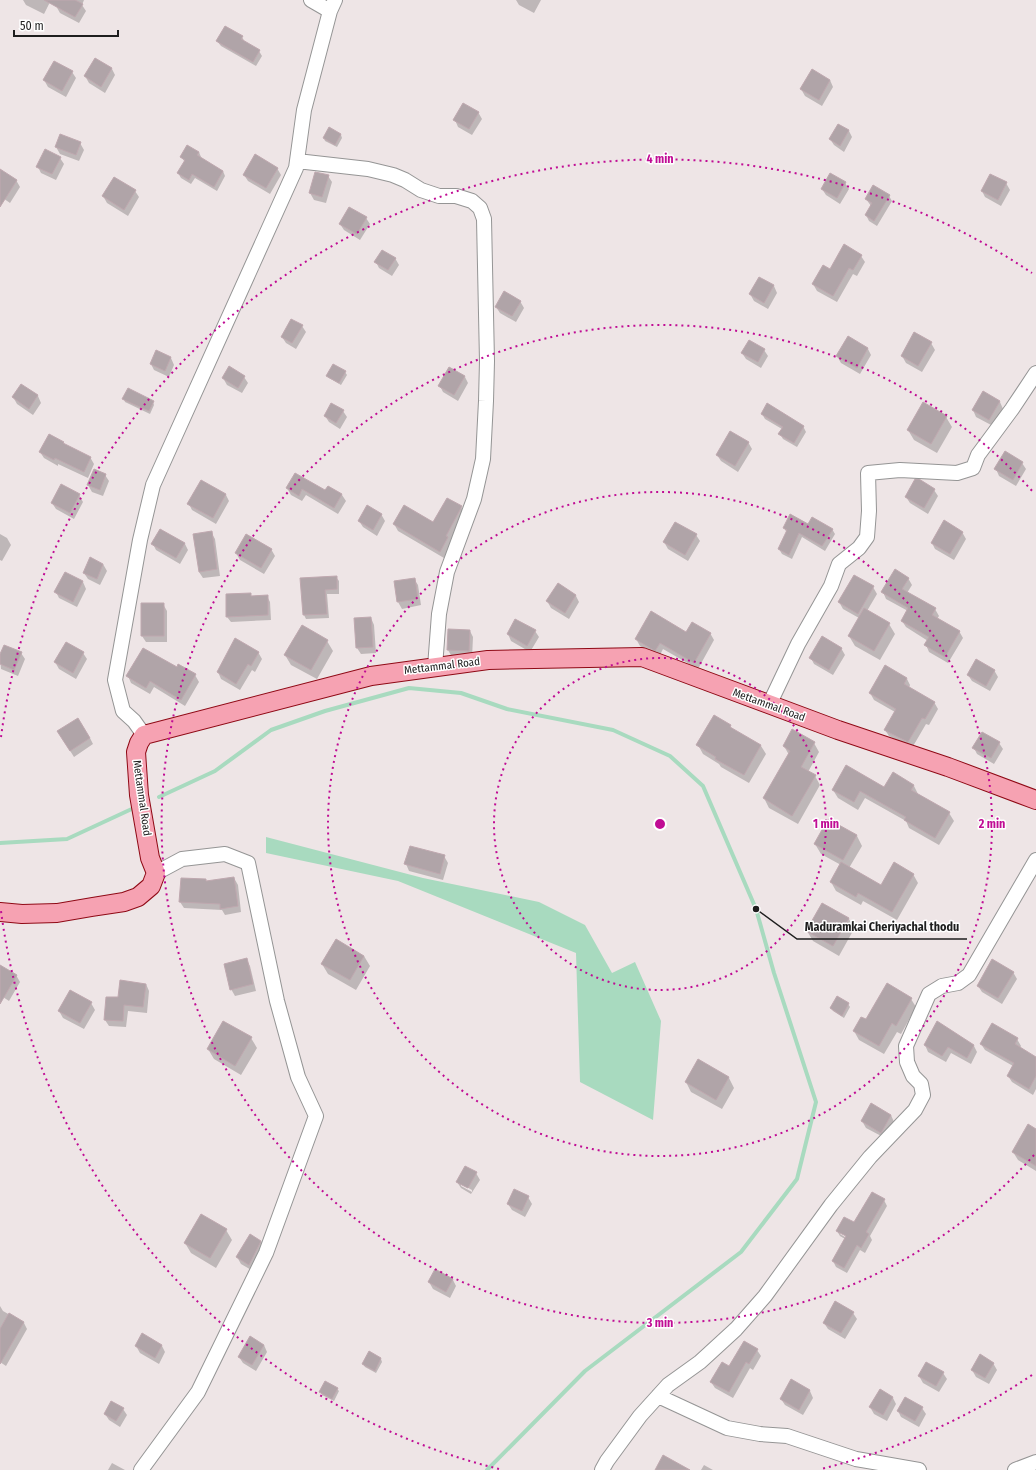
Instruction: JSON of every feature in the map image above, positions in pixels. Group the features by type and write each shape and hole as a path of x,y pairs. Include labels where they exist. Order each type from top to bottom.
{"main road":[{"name":"Mettammal Road","path":"156,873 150,858 139,795 136,752 144,735 371,676 488,660 642,658 838,730 1036,800"},
{"path":"0,912 22,914 57,913 124,902 138,898 151,886 156,873"}],"street":[{"path":"144,735 134,721 124,712 115,680 140,540 153,485 296,168 304,110 332,6 311,0"},
{"path":"297,161 368,170 393,176 405,180 421,190 439,196 456,196 472,201 480,208 484,219 486,234 486,401 483,459 474,499 447,572 439,614 435,667"},
{"path":"769,705 798,644 831,586 839,564 859,548 867,537 869,511 868,473 900,470 957,472 973,468 978,455 1036,373"},
{"path":"141,1470 198,1392 266,1253 316,1116 298,1077 281,1016 248,863 225,854 182,858 156,873"},
{"path":"602,1470 640,1416 668,1385 700,1362 741,1324 765,1296 831,1206 870,1157 915,1110 923,1095 921,1084 913,1076 907,1062 906,1046 929,994 942,986 958,983 969,975 1036,860"},
{"path":"658,1396 727,1428 760,1434 787,1436 856,1459 919,1470"},
{"path":"1015,1470 1036,1462"}],"shaded area":[{"path":"266,837 423,878 539,902 585,925 612,973 635,962 661,1021 653,1120 580,1082 576,953 398,881 266,853"}],"building":[{"path":"44,0 75,0 83,4 75,17"},
{"path":"225,26 243,36 241,39 260,50 253,62 216,41"},
{"path":"95,58 112,68 101,87 84,76"},
{"path":"54,61 73,71 62,91 43,80"},
{"path":"812,69 830,80 819,100 800,89"},
{"path":"463,103 479,112 469,129 453,120"},
{"path":"838,124 849,130 840,146 829,139"},
{"path":"329,127 341,134 335,145 323,138"},
{"path":"60,134 81,142 76,155 55,147"},
{"path":"187,145 199,152 197,155 223,171 214,187 192,174 189,180 177,173 185,160 180,157"},
{"path":"45,149 61,157 52,174 36,167"},
{"path":"255,154 278,168 266,188 243,175"},
{"path":"0,169 17,180 0,207"},
{"path":"315,172 329,175 322,197 309,193"},
{"path":"830,173 846,182 837,198 821,189"},
{"path":"990,174 1007,182 998,200 981,191"},
{"path":"114,177 136,190 124,210 102,196"},
{"path":"873,185 890,195 874,221 865,215 872,203 865,199"},
{"path":"349,207 367,217 357,234 339,224"},
{"path":"844,244 862,255 853,270 849,268 833,296 812,284 823,265 830,269"},
{"path":"382,250 396,258 388,270 374,262"},
{"path":"759,277 774,285 764,303 749,294"},
{"path":"504,291 521,301 512,316 495,307"},
{"path":"291,319 303,325 292,343 281,337"},
{"path":"914,332 932,342 918,366 901,356"},
{"path":"848,336 868,348 857,368 836,356"},
{"path":"749,340 765,349 758,362 741,353"},
{"path":"156,350 171,357 165,371 150,364"},
{"path":"333,364 346,371 339,383 326,376"},
{"path":"229,366 245,376 238,388 222,378"},
{"path":"449,367 465,376 454,395 438,386"},
{"path":"21,384 38,395 29,409 12,397"},
{"path":"128,388 154,401 149,411 122,399"},
{"path":"983,391 1000,401 989,420 972,410"},
{"path":"923,402 947,416 931,444 907,430"},
{"path":"331,403 344,410 336,423 324,416"},
{"path":"767,403 804,426 794,443 778,434 783,427 761,414"},
{"path":"730,431 749,442 735,466 716,455"},
{"path":"49,434 91,457 84,472 55,458 54,460 39,452"},
{"path":"1005,451 1023,462 1013,480 994,469"},
{"path":"94,469 106,474 100,490 87,485"},
{"path":"295,473 325,490 328,486 342,494 334,508 302,489 299,496 286,488"},
{"path":"915,479 919,479 935,489 924,508 905,497"},
{"path":"201,480 226,494 213,518 187,504"},
{"path":"61,484 80,494 70,513 51,503"},
{"path":"447,498 462,506 446,536 448,537 440,552 393,524 404,505 433,522"},
{"path":"367,505 382,514 373,530 358,521"},
{"path":"790,514 808,524 812,517 833,529 822,546 799,533 789,555 778,549 787,530 783,528"},
{"path":"944,520 963,532 950,554 931,543"},
{"path":"675,522 697,534 685,555 663,542"},
{"path":"160,529 185,543 176,558 151,544"},
{"path":"212,531 217,569 199,572 193,534"},
{"path":"246,534 272,549 261,568 235,553"},
{"path":"90,557 103,564 97,579 83,573"},
{"path":"895,569 909,578 902,589 936,608 932,615 960,631 945,657 924,645 929,637 901,621 908,608 881,592"},
{"path":"65,572 83,581 73,602 54,592"},
{"path":"854,575 874,586 858,614 838,602"},
{"path":"337,576 337,589 325,590 327,614 303,615 300,578"},
{"path":"415,578 418,599 397,602 394,581"},
{"path":"558,583 576,595 565,613 546,601"},
{"path":"251,593 251,596 268,595 268,615 226,617 226,594"},
{"path":"141,603 164,603 164,636 141,636"},
{"path":"864,608 890,623 874,651 848,636"},
{"path":"651,611 686,632 692,622 711,633 694,663 660,643 655,651 635,639"},
{"path":"371,617 373,647 356,648 354,618"},
{"path":"515,619 536,630 527,646 507,634"},
{"path":"302,625 328,640 311,670 284,655"},
{"path":"448,629 470,630 469,651 447,650"},
{"path":"822,636 842,648 829,670 809,658"},
{"path":"235,638 259,652 251,666 248,664 236,684 217,672"},
{"path":"66,642 84,652 73,673 54,662"},
{"path":"4,645 22,652 14,670 0,664 0,654"},
{"path":"143,648 177,667 178,664 196,674 181,700 150,681 146,688 126,676"},
{"path":"976,659 995,670 986,686 967,675"},
{"path":"885,665 907,678 904,684 935,702 925,719 922,718 908,742 884,730 896,709 869,693"},
{"path":"714,715 731,725 730,727 761,745 744,775 715,759 716,757 696,745"},
{"path":"78,718 90,738 70,751 57,731"},
{"path":"792,729 815,742 801,767 816,775 792,816 763,798 790,751 783,746"},
{"path":"982,732 1000,742 991,758 972,748"},
{"path":"846,765 884,787 893,772 914,785 911,790 950,812 935,838 904,820 906,817 860,791 854,802 832,790"},
{"path":"828,819 857,835 843,860 814,844"},
{"path":"410,846 445,855 440,874 404,864"},
{"path":"841,862 881,885 894,862 914,874 892,912 858,893 856,897 830,882"},
{"path":"234,877 238,906 220,909 220,904 179,902 181,878 206,879 206,881"},
{"path":"822,903 849,918 833,946 806,931"},
{"path":"336,939 364,956 350,980 321,964"},
{"path":"247,958 253,984 230,990 224,964"},
{"path":"992,959 1014,972 998,998 977,986"},
{"path":"0,965 17,975 0,1004"},
{"path":"120,980 146,984 143,1007 124,1005 123,1021 104,1020 106,997 118,997"},
{"path":"887,983 912,998 896,1026 892,1023 879,1046 853,1031 861,1017 866,1019"},
{"path":"70,990 92,1002 80,1023 58,1011"},
{"path":"837,996 849,1003 842,1016 830,1008"},
{"path":"223,1021 252,1037 235,1066 207,1049"},
{"path":"937,1021 974,1045 967,1058 948,1047 942,1056 924,1045"},
{"path":"992,1023 1018,1038 1015,1044 1036,1057 1036,1076 1029,1089 1007,1076 1014,1063 980,1044"},
{"path":"698,1059 729,1077 716,1100 685,1082"},
{"path":"871,1103 891,1115 881,1133 861,1121"},
{"path":"1028,1124 1036,1129 1036,1166 1012,1152"},
{"path":"465,1166 477,1172 468,1188 456,1182"},
{"path":"514,1189 529,1196 522,1211 507,1204"},
{"path":"872,1192 885,1199 866,1232 869,1234 861,1248 857,1245 844,1268 832,1261 846,1236 836,1231 844,1217 854,1222"},
{"path":"201,1214 227,1229 210,1258 184,1243"},
{"path":"250,1234 261,1241 249,1265 236,1257"},
{"path":"435,1269 453,1279 446,1292 428,1282"},
{"path":"835,1301 854,1312 841,1333 823,1323"},
{"path":"9,1313 24,1322 0,1364 0,1329"},
{"path":"142,1333 162,1345 155,1358 135,1346"},
{"path":"250,1336 264,1345 252,1365 238,1357"},
{"path":"744,1341 758,1349 749,1364 746,1362 729,1392 710,1382 722,1362 729,1366"},
{"path":"369,1351 381,1358 375,1371 362,1364"},
{"path":"980,1354 994,1363 985,1378 971,1370"},
{"path":"926,1362 944,1372 936,1386 918,1376"},
{"path":"791,1379 810,1390 799,1410 780,1399"},
{"path":"325,1381 338,1388 332,1399 319,1392"},
{"path":"880,1389 893,1397 883,1415 869,1407"},
{"path":"905,1397 923,1407 915,1421 897,1411"},
{"path":"111,1401 124,1408 116,1421 104,1414"},
{"path":"663,1455 690,1470 655,1470"}],"waterway":[{"path":"159,797 215,771 271,730 325,711 409,688 461,693 507,709 613,730 670,756 703,786 756,909 774,973 816,1102 797,1179 741,1252 585,1371 487,1470"},
{"path":"0,843 67,839 136,807"}],"place":[{"name":"Maduramkai Cheriyachal thodu","path":"756,909"}]}
